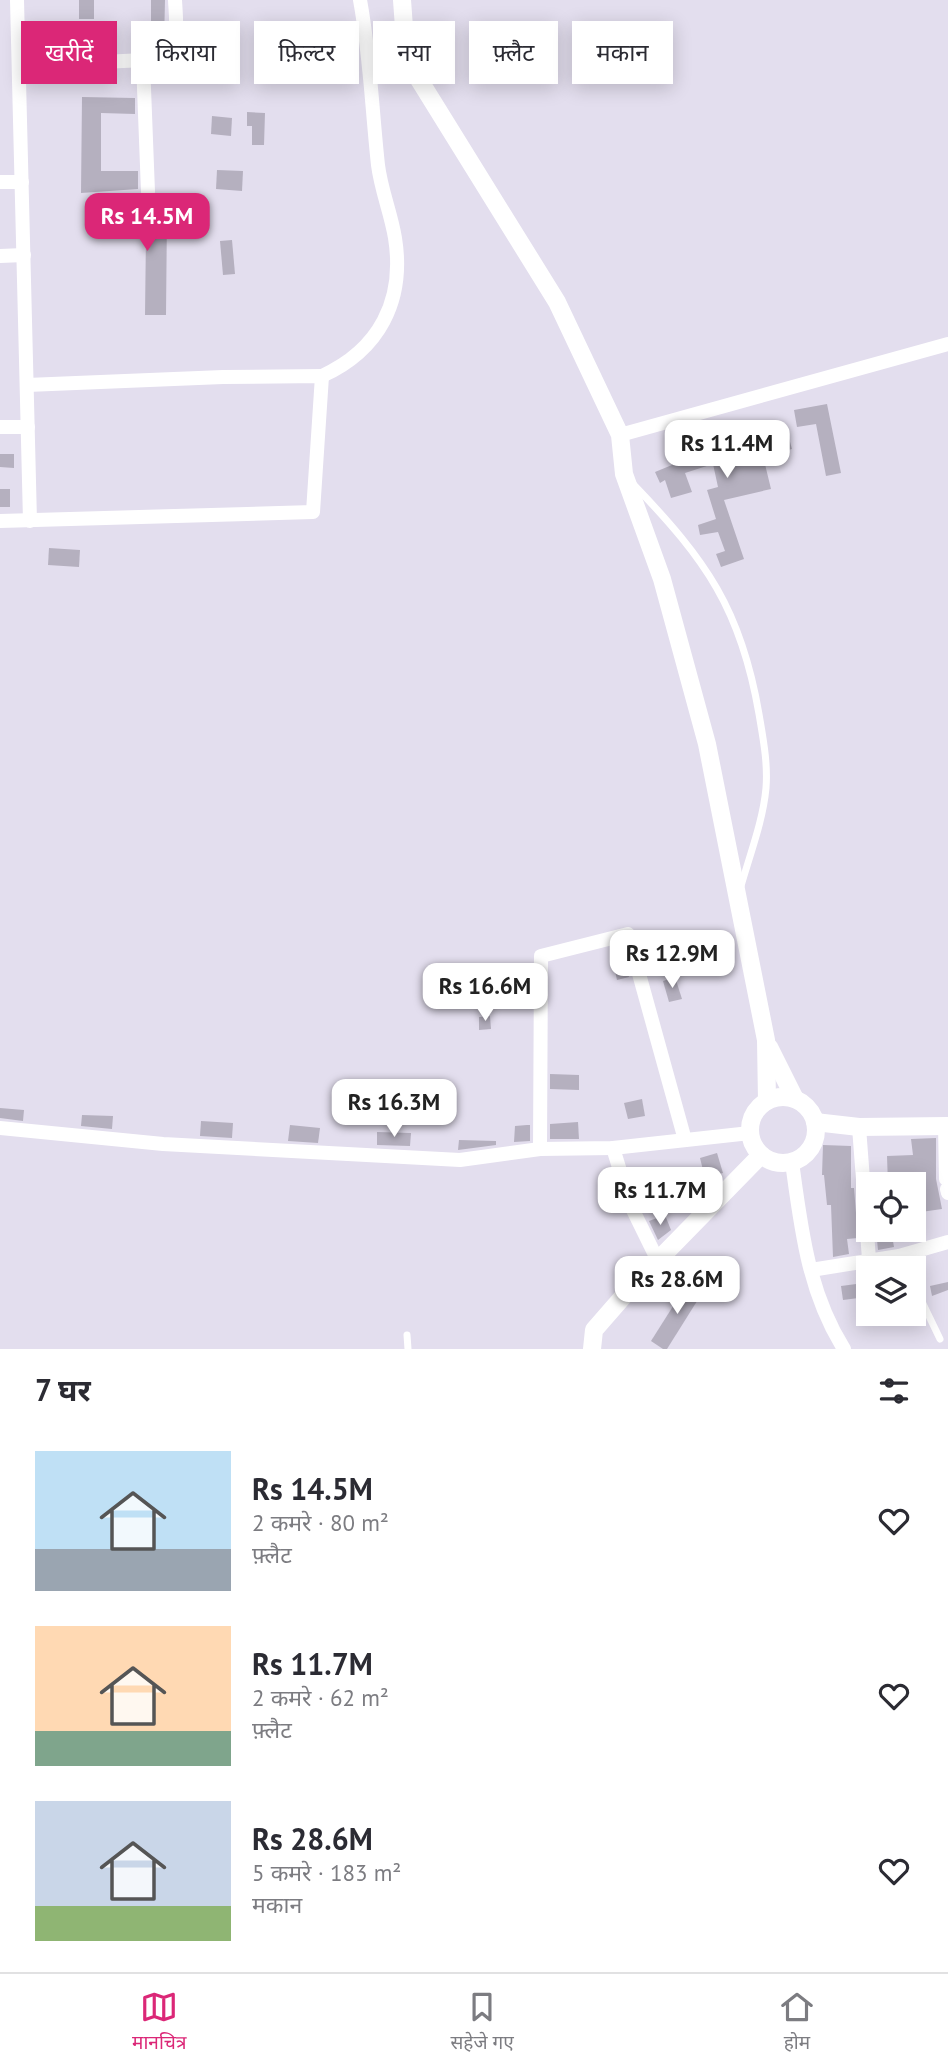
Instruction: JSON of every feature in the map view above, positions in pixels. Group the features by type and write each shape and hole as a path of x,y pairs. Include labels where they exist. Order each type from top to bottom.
{"street":[{"path":"17,0 30,521"},
{"path":"175,0 176,21"},
{"path":"27,385 321,376 347,365 369,344 387,314 395,290 397,263 394,235 380,184 360,0"},
{"path":"402,0 405,41 415,73 557,302 620,435 624,474 665,592 707,744 766,1040 767,1101"},
{"path":"19,66 131,62"},
{"path":"144,84 148,192"},
{"path":"0,181 22,182"},
{"path":"0,256 24,255"},
{"path":"620,435 948,344"},
{"path":"0,521 313,512 321,376"},
{"path":"0,427 28,427"},
{"path":"540,1149 541,956 628,934 685,1140"},
{"path":"766,1040 795,1099 804,1105 815,1122 814,1144 807,1154 792,1162 772,1162 761,1155 750,1133 753,1115 767,1101 778,1098 795,1099"},
{"path":"815,1122 859,1127 947,1126 947,1187"},
{"path":"859,1127 869,1256"},
{"path":"0,1128 163,1144 460,1160 540,1149 613,1148 750,1133"},
{"path":"613,1148 631,1206 658,1261"},
{"path":"592,1349 594,1331 761,1155"},
{"path":"792,1162 811,1270 825,1318 844,1349"},
{"path":"916,1256 948,1242"},
{"path":"811,1270 856,1261"}],"lane":[{"path":"624,474 698,555 725,598 741,634 752,674 766,755 766,789 738,895"},
{"path":"926,1310 940,1339"},
{"path":"407,1335 408,1349"}],"building":[{"path":"79,0 94,0 94,19 79,19"},
{"path":"151,0 165,0 165,21 151,21"},
{"path":"82,97 135,98 135,114 101,113 101,171 138,171 138,189 81,193"},
{"path":"247,112 265,113 264,145 252,145 252,126 247,126"},
{"path":"212,116 232,118 231,136 211,134"},
{"path":"217,170 243,171 242,191 216,189"},
{"path":"105,213 167,214 166,315 145,315 146,234 105,234"},
{"path":"232,240 235,274 223,275 220,241"},
{"path":"827,404 841,473 826,476 816,424 797,427 794,410"},
{"path":"754,427 757,438 787,431 792,449 763,456 771,489 724,500 744,559 721,567 716,554 725,551 718,532 700,535 698,525 716,519 707,490 718,487 713,464 685,473 692,492 671,498 665,480 660,483 655,472 672,465 669,454 700,445 703,456 726,450 724,439 737,436 736,431"},
{"path":"0,454 14,454 14,468 0,467"},
{"path":"0,489 10,489 10,507 0,507"},
{"path":"49,548 80,550 79,567 48,565"},
{"path":"704,947 705,956 684,959 682,949"},
{"path":"626,964 629,977 617,980 614,967"},
{"path":"675,977 682,999 669,1002 663,981"},
{"path":"490,1016 491,1029 479,1030 479,1017"},
{"path":"550,1074 579,1075 579,1090 550,1089"},
{"path":"642,1099 645,1116 628,1119 624,1103"},
{"path":"0,1108 24,1110 23,1121 0,1118"},
{"path":"82,1115 113,1116 112,1129 81,1126"},
{"path":"201,1121 233,1123 232,1138 200,1136"},
{"path":"578,1122 579,1139 550,1139 550,1124"},
{"path":"290,1125 320,1128 318,1143 288,1141"},
{"path":"530,1125 530,1141 514,1142 515,1126"},
{"path":"377,1132 411,1133 410,1146 377,1145"},
{"path":"936,1138 936,1179 942,1209 926,1211 926,1172 888,1172 887,1156 913,1155 911,1139"},
{"path":"459,1140 496,1141 496,1145 458,1150"},
{"path":"823,1145 851,1146 851,1188 854,1188 856,1238 847,1239 849,1254 833,1257 831,1205 827,1205 822,1175"},
{"path":"717,1153 723,1173 705,1178 700,1158"},
{"path":"665,1215 671,1230 658,1240 649,1221"},
{"path":"877,1242 893,1242 894,1247 878,1250"},
{"path":"689,1281 704,1290 667,1349 663,1349 651,1341"},
{"path":"948,1282 948,1290 932,1296 930,1286"},
{"path":"856,1284 856,1298 843,1300 841,1286"}]}
